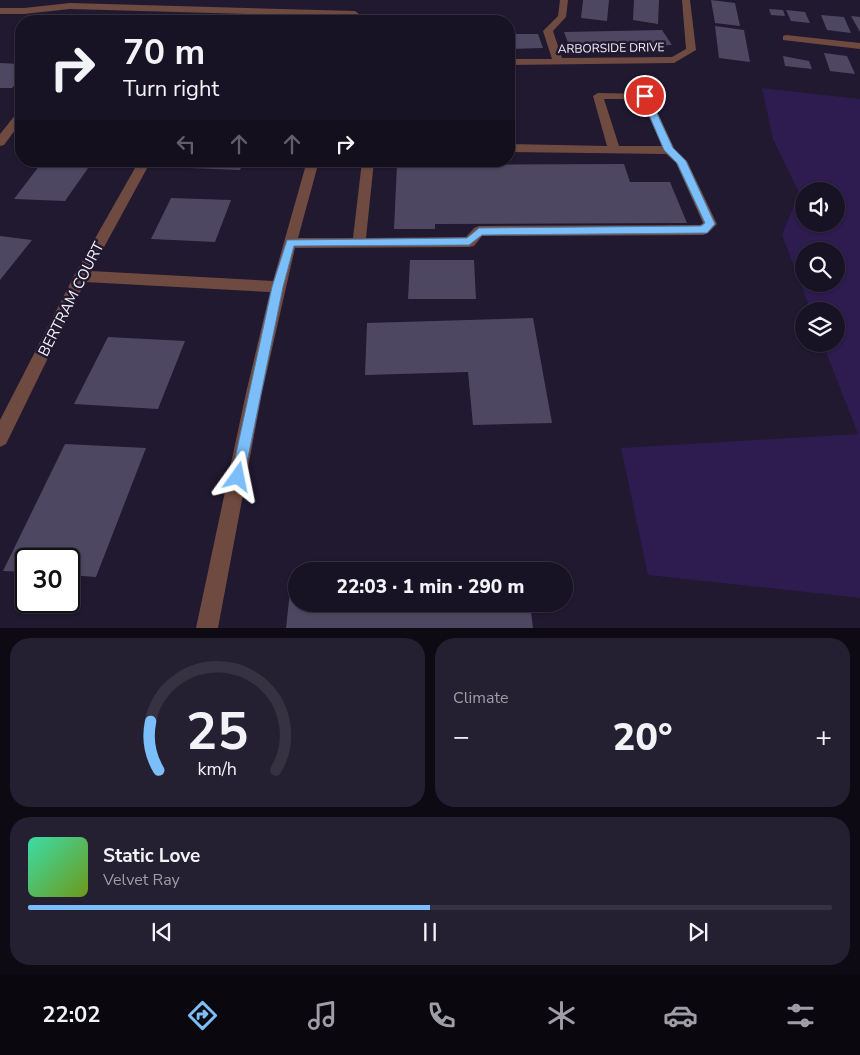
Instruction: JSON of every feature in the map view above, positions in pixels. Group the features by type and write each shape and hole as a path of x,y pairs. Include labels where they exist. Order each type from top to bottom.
{"street":[{"path":"558,61 548,31 562,17 564,0"},
{"name":"ARBORSIDE DRIVE","path":"515,62 674,60 690,50 686,0"},
{"path":"31,1 60,2 70,6"},
{"path":"0,10 24,11 70,6 355,14"},
{"path":"171,15 176,8"},
{"path":"786,38 860,46"},
{"path":"290,242 469,242 479,232 704,230 710,224 681,161 669,150 645,96 598,96 614,149"},
{"path":"0,142 15,123"},
{"path":"515,148 669,150"},
{"name":"BERTRAM COURT","path":"0,438 81,276 142,167"},
{"path":"207,628 278,287 296,217 312,167"},
{"path":"359,242 367,167"},
{"path":"81,276 278,287"}],"shaded area":[{"path":"762,88 860,99 860,598 648,575 621,448 858,434 826,352 845,352 845,302 808,302 804,292 845,292 845,242 795,242 795,269 782,235 795,203 795,232 845,232 845,182 795,182 795,185 773,139"}],"building":[{"path":"583,0 609,0 607,21 581,18"},
{"path":"634,0 659,0 658,24 633,20"},
{"path":"711,0 735,3 740,26 715,23"},
{"path":"769,9 783,10 785,16 771,15"},
{"path":"786,10 805,12 810,23 791,21"},
{"path":"821,15 844,17 851,33 827,30"},
{"path":"851,16 860,17 860,32"},
{"path":"715,26 744,30 750,62 719,58"},
{"path":"662,30 672,45 570,48 564,32"},
{"path":"515,34 538,34 543,48 515,49"},
{"path":"824,53 847,56 855,74 830,71"},
{"path":"783,56 809,61 812,69 785,66"},
{"path":"0,63 15,64 15,85 12,88 0,88"},
{"path":"515,164 624,164 630,182 670,182 687,223 435,224 435,229 394,229 397,167 515,167"},
{"path":"38,167 89,167 65,201 14,199"},
{"path":"189,167 241,167 240,170"},
{"path":"171,198 231,200 215,242 151,239"},
{"path":"0,236 32,240 0,280"},
{"path":"410,260 474,260 476,299 408,299"},
{"path":"533,318 552,423 473,425 468,372 365,375 367,323"},
{"path":"108,337 185,341 158,409 74,404"},
{"path":"65,444 146,448 96,577 80,576 80,548 15,548 15,572 3,571"},
{"path":"288,610 288,612 531,612 533,628 286,628"}],"route":[{"path":"238,477 278,287 290,242 469,242 479,232 704,230 710,224 681,161 669,150 645,96"}]}
